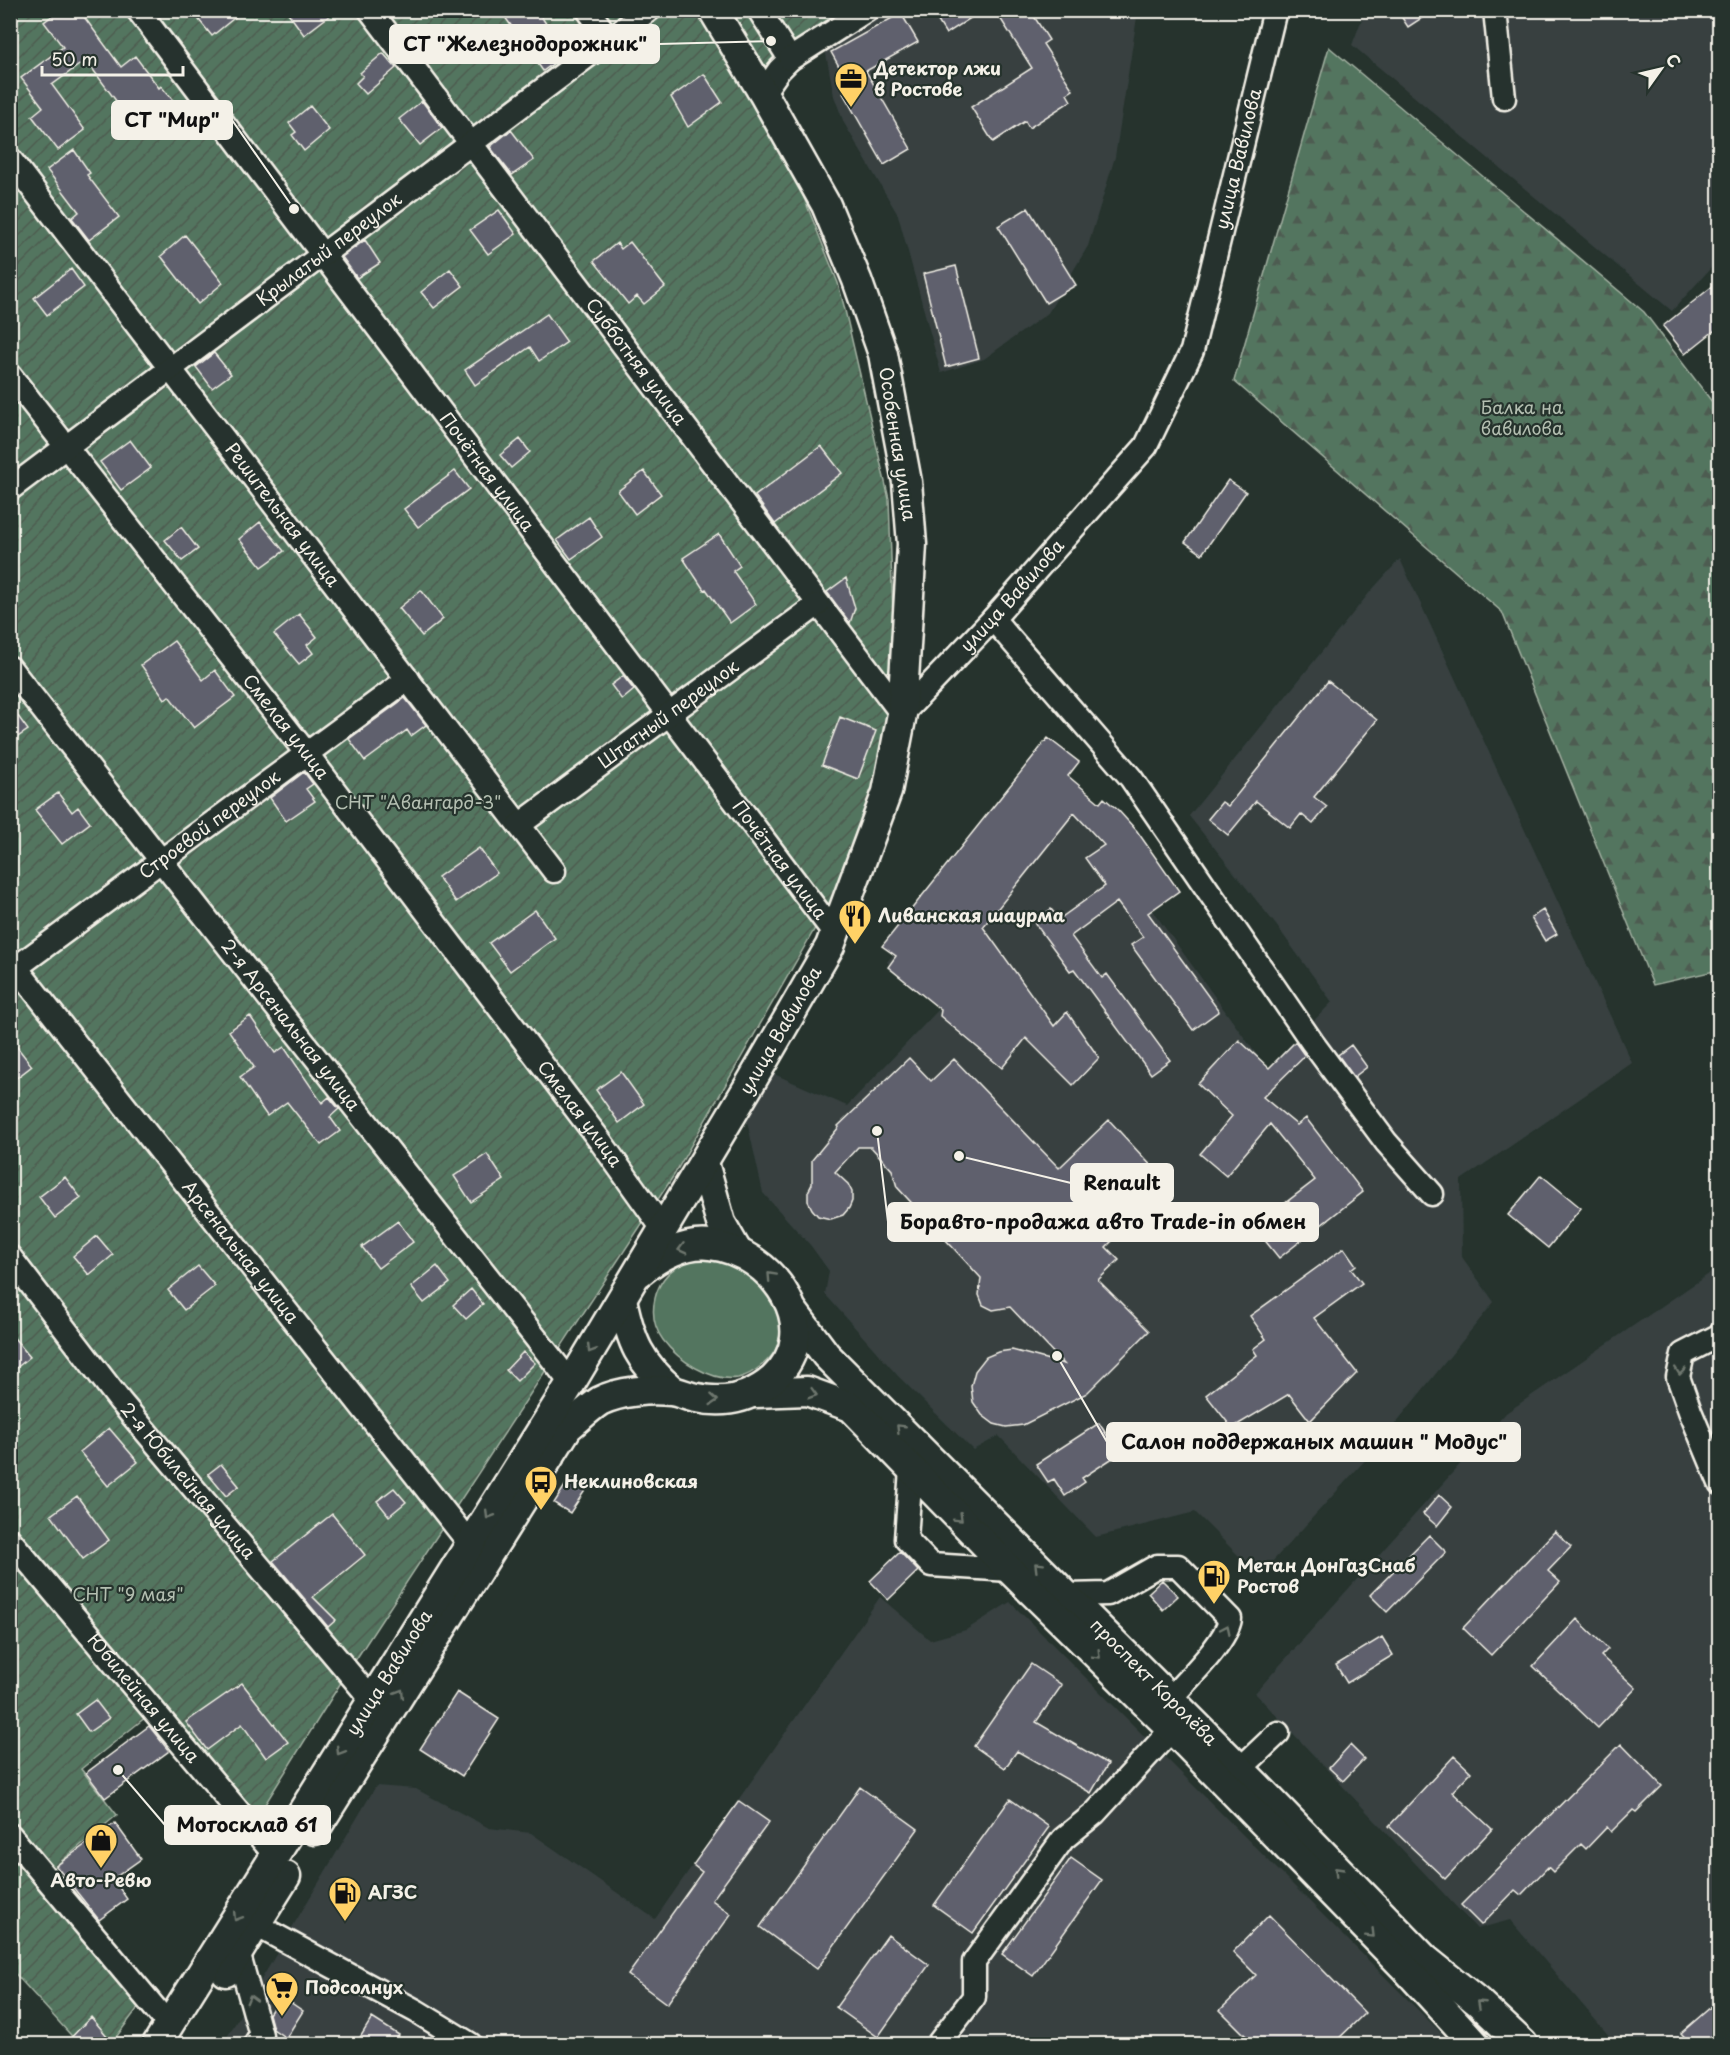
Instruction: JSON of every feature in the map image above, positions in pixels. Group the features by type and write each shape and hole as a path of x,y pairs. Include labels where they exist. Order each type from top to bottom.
{"main road":[{"name":"Особенная улица","path":"712,10 763,93 826,205 857,280 883,354 907,482 912,544 902,714"},
{"name":"улица Вавилова","path":"168,2038 276,1856 571,1383 704,1163 825,955 835,934 887,792 902,714"},
{"name":"улица Вавилова","path":"704,1163 721,1223 737,1251"},
{"name":"улица Вавилова","path":"168,2038 238,1952 256,1925 568,1427 600,1401 633,1391 673,1391 698,1399 730,1401 754,1393 774,1378 788,1361 795,1341 793,1311 782,1288 762,1266 737,1251 709,1245 687,1247 667,1254 628,1288"},
{"name":"улица Вавилова","path":"628,1288 629,1332 641,1358 673,1391"},
{"name":"проспект Королёва","path":"793,1311 826,1355 1170,1698 1425,1959 1478,2001 1522,2044"},
{"name":"проспект Королёва","path":"754,1393 807,1391 850,1407 1010,1570 1172,1729 1409,1972 1475,2044"}],"street":[{"name":"Почётная улица","path":"138,10 835,934"},
{"name":"Субботняя улица","path":"370,10 817,605 902,714"},
{"path":"588,10 609,39"},
{"name":"Крылатый переулок","path":"10,489 649,10"},
{"path":"759,10 790,59"},
{"path":"763,93 790,59 867,10"},
{"name":"улица Вавилова","path":"902,714 993,619 1146,446 1192,351 1275,10"},
{"path":"1495,10 1504,98"},
{"name":"Решительная улица","path":"10,159 554,872"},
{"name":"Смелая улица","path":"10,375 307,754 601,1142 663,1229"},
{"name":"Штатный переулок","path":"519,825 817,605"},
{"path":"993,619 1131,778 1312,1042 1386,1142 1432,1194"},
{"name":"2-я Арсенальная улица","path":"10,668 571,1383"},
{"name":"Строевой переулок","path":"12,967 161,861 408,679"},
{"name":"Арсенальная улица","path":"12,967 470,1544"},
{"name":"2-я Юбилейная улица","path":"10,1257 120,1401 372,1700"},
{"path":"1719,1335 1683,1354 1678,1377 1719,1484"},
{"path":"911,1469 906,1539 931,1565 1010,1570"},
{"name":"Юбилейная улица","path":"10,1540 276,1856"},
{"path":"1067,1595 1108,1594 1157,1566 1178,1566 1186,1574 1230,1619 1228,1630 1219,1642 1170,1698"},
{"path":"938,2044 974,1997 974,1962 1063,1839 1095,1813 1172,1729"},
{"path":"1240,1769 1278,1733"},
{"path":"10,1835 168,2038"},
{"path":"256,1925 416,2011 470,2044"},
{"path":"238,1952 261,2035 255,2044"}],"shaded area":[{"path":"887,11 1138,11 1115,157 1088,246 1048,313 984,359 941,373 898,215 844,123 834,96 825,49"},
{"path":"1365,11 1719,11 1719,259 1672,311 1352,45"},
{"path":"1400,559 1632,1063 1461,1180 1462,1257 1494,1302 1369,1456 1259,1576 1195,1512 1096,1537 999,1436 973,1450 898,1376 825,1294 829,1271 811,1246 763,1193 745,1112 774,1074 847,1106 942,1006 887,962 1046,766 1267,1069 1332,1002 1276,925 1189,816 1370,592"},
{"path":"1719,1267 1719,2044 1616,2044 1510,1920 1477,1929 1255,1693 1506,1413"},
{"path":"880,1597 930,1640 966,1630 1010,1602 1452,2044 223,2044 376,1786 416,1789 489,1828 531,1833 655,1919"}],"green space":[{"name":"СНТ \"Авангард-3\"","path":"10,11 698,11 744,85 802,193 838,283 889,499 895,674 879,771 834,895 674,1175 345,1676 254,1822 156,1709 81,1769 117,1815 46,1874 143,2001 111,2044 79,2044 10,1968"},
{"path":"719,11 853,11 757,72"},
{"name":"Балка на вавилова","path":"1329,47 1644,312 1719,411 1719,970 1653,985 1502,612 1234,381"},
{"path":"702,1258 720,1260 739,1267 764,1289 778,1311 781,1331 776,1349 770,1358 759,1367 738,1378 717,1377 686,1362 669,1348 657,1330 654,1320 655,1298 664,1279 680,1265"}],"building":[{"path":"60,10 79,10 121,67 135,56 159,88 161,86 181,110 150,135 126,106 122,109 86,60 52,85 85,130 58,150 32,116 43,107 21,78 63,47 44,22"},
{"path":"210,10 244,10 212,36 199,20"},
{"path":"286,10 337,10 304,35"},
{"path":"500,10 537,10 566,54 543,71"},
{"path":"931,10 983,10 946,34"},
{"path":"995,10 1030,10 1049,40 1043,44 1073,90 1067,94 1071,101 1029,128 1025,121 993,142 971,107 1032,68"},
{"path":"1397,10 1434,10 1408,27"},
{"path":"901,13 918,42 866,71 911,149 884,165 843,93 851,88 831,52"},
{"path":"383,53 396,68 366,94 356,83 363,76 360,73"},
{"path":"704,74 722,102 688,127 671,97"},
{"path":"422,101 442,128 420,145 399,119"},
{"path":"310,106 329,130 304,151 292,135 296,132 289,123"},
{"path":"511,130 534,160 512,175 490,147"},
{"path":"74,150 90,173 87,175 119,217 89,240 72,218 79,212 47,170"},
{"path":"1028,208 1076,285 1046,303 998,226"},
{"path":"499,210 516,234 488,254 470,230"},
{"path":"185,235 223,283 198,304 161,256"},
{"path":"365,240 380,263 357,278 342,257"},
{"path":"630,242 665,287 644,304 637,296 628,304 594,261 617,243 621,249"},
{"path":"956,266 979,358 946,367 923,274"},
{"path":"71,269 84,287 47,315 34,298"},
{"path":"450,269 463,286 434,308 421,292"},
{"path":"1719,281 1719,327 1685,354 1663,326"},
{"path":"547,314 567,342 539,361 530,347 475,385 465,370"},
{"path":"214,353 231,374 212,388 196,367"},
{"path":"520,439 530,452 511,468 500,455"},
{"path":"130,440 151,468 121,490 100,462"},
{"path":"821,446 842,473 775,524 755,496"},
{"path":"455,471 469,489 418,527 404,509"},
{"path":"644,471 661,494 635,514 618,491"},
{"path":"1228,480 1246,492 1202,554 1185,542"},
{"path":"589,517 602,537 571,559 557,540"},
{"path":"260,522 284,551 262,567 239,539"},
{"path":"181,527 198,549 182,561 165,540"},
{"path":"719,534 740,566 733,571 756,604 730,623 683,558"},
{"path":"846,578 855,608 850,623 827,592"},
{"path":"421,590 443,619 422,636 399,608"},
{"path":"299,614 317,637 307,645 313,653 299,664 274,634"},
{"path":"174,641 203,680 215,670 235,697 194,728 169,696 165,699 141,665"},
{"path":"623,676 634,690 622,700 611,685"},
{"path":"1328,681 1377,720 1314,797 1327,807 1313,824 1301,814 1290,828 1256,801 1228,835 1208,819 1222,802 1228,806"},
{"path":"405,698 426,725 411,736 407,730 365,761 349,739"},
{"path":"10,705 28,730 10,742"},
{"path":"840,717 876,731 858,779 822,765"},
{"path":"1048,738 1079,762 1068,776 1100,803 1104,798 1118,810 1137,831 1179,891 1148,913 1219,1011 1193,1030 1131,945 1143,937 1117,902 1071,936 1102,978 1107,974 1170,1060 1151,1074 1074,969 1070,971 1034,922 1051,909 1059,919 1105,886 1085,858 1104,845 1074,813 983,927 1054,1026 1067,1012 1099,1058 1073,1085 1026,1038 1002,1068 940,1016 941,1010 888,967 896,956 882,946"},
{"path":"304,772 313,784 306,789 315,801 286,821 270,798"},
{"path":"58,793 72,812 78,807 90,823 62,844 35,810"},
{"path":"479,848 497,873 456,902 438,877"},
{"path":"535,910 555,938 510,971 489,943"},
{"path":"1543,910 1557,934 1545,941 1531,918"},
{"path":"250,1016 275,1053 284,1047 322,1103 329,1097 339,1109 330,1117 340,1131 321,1145 287,1102 267,1116 240,1077 254,1067 229,1031"},
{"path":"10,1038 32,1066 10,1083"},
{"path":"1239,1040 1269,1068 1295,1042 1305,1056 1263,1097 1297,1125 1306,1118 1363,1192 1279,1258 1254,1227 1315,1180 1270,1124 1226,1176 1200,1154 1232,1116 1198,1084"},
{"path":"1351,1045 1367,1067 1354,1077 1338,1055"},
{"path":"909,1058 931,1081 954,1059 1059,1168 1109,1120 1156,1171 1101,1223 1115,1238 1106,1247 1119,1260 1098,1280 1149,1331 1087,1393 1023,1425 1006,1427 994,1424 982,1415 973,1402 971,1386 975,1371 986,1357 1012,1350 1064,1364 1010,1307 993,1310 983,1305 979,1295 981,1278 897,1187 892,1170 871,1147 858,1147 835,1172 848,1184 852,1192 852,1201 843,1215 831,1219 818,1216 808,1201 808,1192 812,1184 812,1160 838,1126"},
{"path":"621,1072 644,1104 619,1123 596,1090"},
{"path":"487,1154 504,1180 471,1202 454,1176"},
{"path":"1541,1175 1581,1208 1548,1248 1508,1215"},
{"path":"65,1177 81,1198 55,1218 39,1197"},
{"path":"398,1221 413,1242 378,1268 362,1247"},
{"path":"97,1236 113,1255 89,1275 73,1256"},
{"path":"1344,1248 1356,1265 1351,1269 1362,1283 1314,1318 1357,1373 1310,1421 1289,1394 1232,1428 1206,1395 1257,1355 1253,1349 1266,1339 1250,1316"},
{"path":"198,1266 215,1286 184,1310 168,1290"},
{"path":"437,1266 450,1283 424,1303 411,1287"},
{"path":"471,1289 483,1304 466,1319 453,1305"},
{"path":"10,1333 30,1357 10,1373"},
{"path":"523,1352 535,1363 517,1381 506,1370"},
{"path":"1099,1423 1119,1454 1082,1478 1085,1482 1065,1496 1054,1479 1048,1482 1036,1464"},
{"path":"109,1428 138,1462 108,1486 80,1452"},
{"path":"221,1464 239,1486 226,1496 208,1474"},
{"path":"570,1478 586,1489 570,1513 554,1503"},
{"path":"394,1488 406,1502 389,1516 377,1501"},
{"path":"1439,1495 1452,1507 1437,1526 1423,1514"},
{"path":"77,1496 109,1540 83,1559 51,1515"},
{"path":"332,1514 365,1555 313,1597 336,1620 328,1627 273,1561"},
{"path":"1555,1531 1571,1547 1548,1571 1560,1582 1491,1655 1463,1628"},
{"path":"1429,1535 1446,1552 1387,1612 1370,1595"},
{"path":"900,1552 918,1571 888,1600 870,1581"},
{"path":"1162,1580 1178,1596 1163,1610 1148,1593"},
{"path":"1577,1619 1608,1649 1601,1656 1636,1688 1598,1728 1533,1666"},
{"path":"1382,1637 1393,1655 1347,1683 1336,1665"},
{"path":"1031,1664 1062,1685 1036,1722 1108,1764 1091,1793 1017,1751 1005,1768 974,1746"},
{"path":"242,1683 288,1742 266,1758 242,1724 207,1750 186,1722"},
{"path":"457,1692 499,1719 462,1776 420,1749"},
{"path":"95,1700 109,1718 89,1732 76,1714"},
{"path":"149,1726 169,1751 105,1798 86,1773"},
{"path":"1621,1744 1662,1786 1636,1812 1633,1810 1611,1832 1607,1827 1586,1849 1581,1844 1553,1872 1548,1867 1521,1895 1515,1890 1481,1925 1461,1905"},
{"path":"1350,1745 1364,1759 1343,1781 1329,1768"},
{"path":"1454,1756 1471,1772 1452,1792 1492,1829 1445,1879 1389,1826"},
{"path":"860,1787 918,1829 817,1969 760,1927"},
{"path":"1010,1799 1049,1827 973,1933 934,1905"},
{"path":"739,1801 769,1822 712,1900 731,1914 667,2004 628,1975 702,1872 693,1865"},
{"path":"115,1823 141,1859 113,1879 127,1899 99,1920 56,1866"},
{"path":"1071,1858 1102,1880 1033,1976 1002,1954"},
{"path":"1269,1915 1365,2013 1333,2044 1254,2044 1220,2010 1256,1975 1233,1952"},
{"path":"888,1935 929,1965 878,2037 836,2007"},
{"path":"281,1996 303,2011 286,2038 273,2029 269,2014"},
{"path":"1719,2000 1719,2029 1701,2044 1691,2044 1681,2033"},
{"path":"91,2017 114,2044 65,2044 83,2025"},
{"path":"372,2018 399,2035 393,2044 356,2044"}],"place":[{"name":"СТ \"Железнодорожник\"","path":"771,41"},
{"name":"Детектор лжи в Ростове","path":"851,108"},
{"name":"СТ \"Мир\"","path":"294,209"},
{"name":"Ливанская шаурма","path":"855,945"},
{"name":"Боравто-продажа авто Trade-in обмен","path":"877,1131"},
{"name":"Renault","path":"959,1156"},
{"name":"Салон поддержаных машин \" Модус\"","path":"1057,1356"},
{"name":"Неклиновская","path":"541,1511"},
{"name":"Метан ДонГазСнаб Ростов","path":"1214,1605"},
{"name":"Мотосклад 61","path":"118,1770"},
{"name":"Авто-Ревю","path":"101,1869"},
{"name":"АГЗС","path":"345,1922"},
{"name":"Подсолнух","path":"282,2017"}],"park label":[{"name":"СНТ \"9 мая\"","path":"128,1595"}]}
